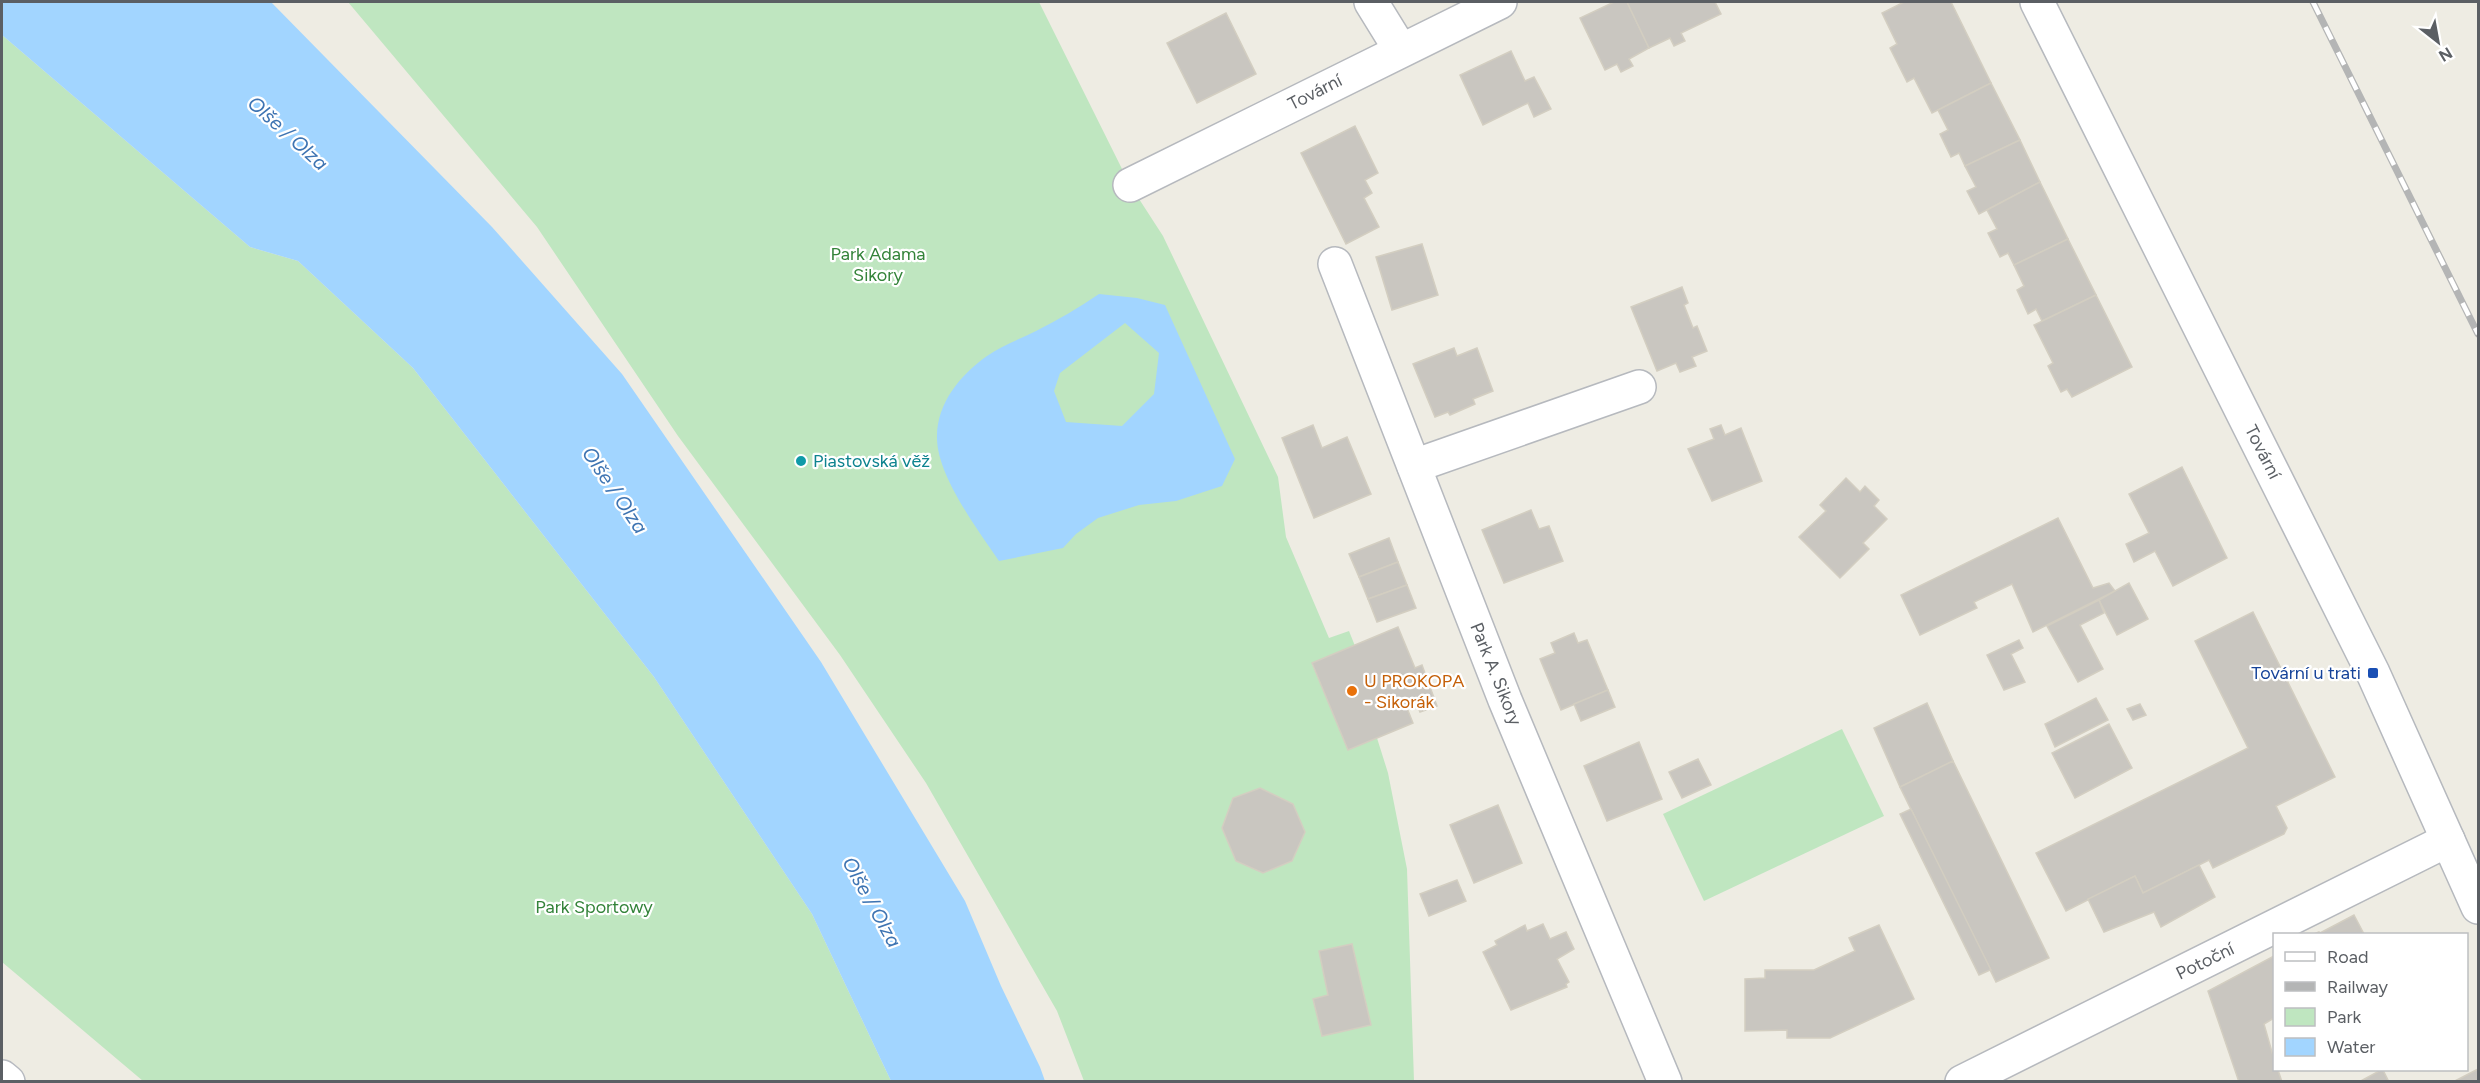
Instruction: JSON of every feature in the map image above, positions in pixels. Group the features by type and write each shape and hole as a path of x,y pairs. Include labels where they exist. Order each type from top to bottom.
{"street":[{"path":"1371,2 1400,49"},
{"name":"Tovární","path":"1130,185 1400,49 1500,2"},
{"name":"Tovární","path":"2037,2 2373,673 2478,907"},
{"name":"Park A. Sikory","path":"1335,264 1505,700 1665,1082"},
{"path":"1414,466 1639,387"},
{"name":"Potoční","path":"1962,1082 2448,840"},
{"path":"2,1077 8,1082"}],"green space":[{"name":"Park Adama Sikory","path":"348,2 1039,2 1130,185 1163,236 1278,477 1286,537 1329,638 1349,631 1355,646 1312,664 1348,749 1377,738 1388,773 1407,869 1414,1081 1084,1081 1057,1011 926,783 840,655 678,436 537,227"},
{"name":"Park Sportowy","path":"2,35 250,247 298,261 413,368 654,677 812,914 891,1081 143,1081 2,962"},
{"path":"1842,729 1884,816 1704,901 1663,814"}],"water":[{"name":"Olše / Olza","path":"2,2 271,2 492,227 622,374 821,662 965,901 1045,1081 891,1081 812,914 654,677 413,368 298,261 250,247 2,35"},
{"path":"1099,294 1137,298 1165,305 1235,459 1222,486 1176,501 1139,505 1098,518 1076,534 1063,548 999,561 960,503 944,470 937,439 945,402 959,381 987,356 1052,323","holes":["1125,323 1159,353 1154,394 1122,426 1066,422 1054,391 1060,373"]}],"building":[{"path":"1614,2 1627,2 1649,48 1629,59 1633,66 1621,72 1617,64 1605,70 1580,18"},
{"path":"1627,2 1715,2 1721,14 1681,33 1685,41 1674,46 1670,38 1649,48"},
{"path":"1904,2 1951,2 1991,83 1932,113 1914,78 1907,82 1890,48 1897,44 1882,13"},
{"path":"1226,13 1256,74 1197,103 1167,43"},
{"path":"1511,51 1525,81 1534,77 1551,109 1534,117 1528,103 1483,125 1460,75"},
{"path":"1991,83 2020,140 1965,166 1959,153 1951,157 1940,134 1948,130 1938,110"},
{"path":"1355,126 1378,173 1365,180 1372,193 1364,198 1379,227 1346,244 1301,153"},
{"path":"2020,140 2040,182 1979,214 1967,191 1976,187 1965,166"},
{"path":"2040,182 2068,239 2014,265 2008,253 2000,257 1988,233 1997,229 1987,210"},
{"path":"2068,239 2096,295 2042,321 2036,309 2028,314 2017,290 2024,286 2014,265"},
{"path":"1422,244 1438,295 1392,310 1376,257"},
{"path":"1682,287 1688,303 1684,305 1693,328 1697,326 1707,351 1692,357 1696,366 1680,372 1676,363 1657,371 1631,307"},
{"path":"2096,295 2132,367 2072,397 2067,389 2061,392 2048,366 2053,363 2034,325"},
{"path":"1454,348 1457,356 1477,348 1493,391 1473,399 1475,404 1450,415 1448,412 1435,417 1413,364"},
{"path":"1313,425 1322,448 1347,437 1371,494 1314,518 1282,438"},
{"path":"1721,425 1725,435 1741,428 1762,481 1712,501 1688,449 1714,439 1710,429"},
{"path":"2182,467 2227,558 2173,586 2155,551 2134,562 2126,544 2149,533 2129,494"},
{"path":"1846,478 1860,492 1865,486 1879,500 1874,506 1887,519 1863,543 1869,549 1840,578 1799,537 1826,511 1820,505"},
{"path":"1531,510 1539,529 1549,526 1563,561 1504,583 1482,530"},
{"path":"2058,518 2093,588 2109,583 2115,591 2033,632 2012,584 1974,602 1977,608 1920,635 1901,595"},
{"path":"1389,538 1398,562 1359,577 1349,554"},
{"path":"1398,562 1407,585 1368,599 1359,577"},
{"path":"2129,583 2148,619 2117,635 2099,600"},
{"path":"1407,585 1416,608 1377,622 1368,599"},
{"path":"2099,600 2104,613 2080,625 2103,669 2078,682 2047,626"},
{"path":"2253,612 2335,777 2276,806 2287,828 2284,834 2213,868 2209,860 2143,893 2135,876 2066,911 2036,853 2248,748 2195,641"},
{"path":"1398,627 1415,668 1422,665 1437,706 1420,712 1417,704 1407,708 1413,723 1348,750 1312,663"},
{"path":"1574,633 1578,643 1587,640 1608,690 1561,710 1540,659 1555,653 1551,643"},
{"path":"2019,640 2023,648 2011,654 2025,682 2004,690 1987,655"},
{"path":"1608,690 1615,707 1581,721 1574,704"},
{"path":"2096,698 2108,720 2055,747 2045,724"},
{"path":"1927,703 1953,761 1900,787 1874,728"},
{"path":"2140,704 2146,715 2133,720 2127,709"},
{"path":"2109,724 2132,768 2075,798 2052,753"},
{"path":"1639,742 1662,799 1607,821 1584,766"},
{"path":"1698,759 1711,785 1682,798 1669,772"},
{"path":"1953,761 2049,958 1996,982 1900,787"},
{"path":"1260,788 1293,804 1305,832 1292,861 1263,873 1236,861 1222,828 1233,798"},
{"path":"1498,805 1522,863 1474,883 1450,825"},
{"path":"1911,809 1991,970 1979,975 1900,814"},
{"path":"2199,865 2215,897 2161,927 2154,912 2104,932 2088,899 2135,876 2143,893"},
{"path":"1457,880 1466,901 1429,916 1420,894"},
{"path":"2354,915 2363,933 2320,933"},
{"path":"1543,924 1550,939 1566,932 1574,949 1557,959 1569,982 1566,984 1567,987 1511,1010 1483,952 1497,945 1495,941 1525,925 1527,931"},
{"path":"1879,925 1914,999 1830,1038 1787,1038 1787,1030 1745,1031 1745,979 1765,978 1765,970 1814,970 1855,951 1849,938"},
{"path":"1352,944 1371,1025 1322,1036 1313,999 1328,995 1319,951"},
{"path":"2273,957 2273,1019 2264,1024 2273,1056 2273,1071 2278,1071 2282,1082 2239,1082 2208,991"},
{"path":"2478,1069 2478,1082 2453,1082"},
{"path":"2384,1071 2389,1082 2359,1082"}],"railway":[{"path":"2313,2 2478,334"}],"place":[{"name":"Piastovská věž","path":"801,461"},
{"name":"Tovární u trati","path":"2373,673"},
{"name":"U PROKOPA - Sikorák","path":"1352,691"}]}
